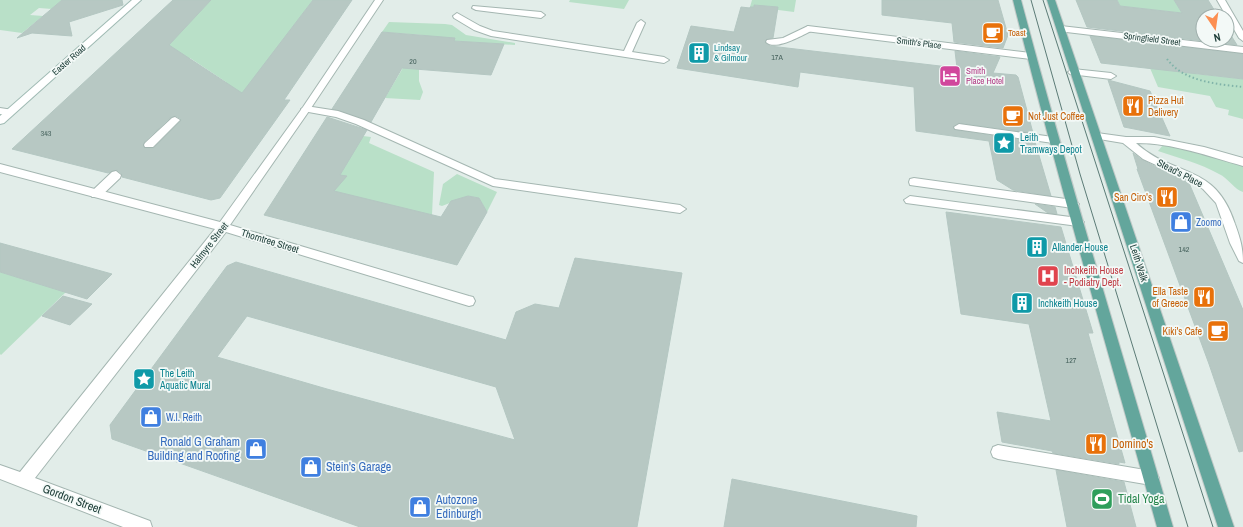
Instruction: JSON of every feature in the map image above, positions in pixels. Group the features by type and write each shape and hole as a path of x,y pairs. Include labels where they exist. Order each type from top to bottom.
{"main road":[{"path":"1017,0 1053,140 1073,204 1165,527"},
{"name":"Leith Walk","path":"1051,0 1073,72 1097,136 1226,527"}],"street":[{"name":"Easter Road","path":"0,121 5,112 137,0"},
{"name":"Halmyre Street","path":"24,480 223,227 306,109 379,0"},
{"path":"1220,0 1243,38"},
{"path":"476,8 542,15"},
{"path":"457,16 478,28 491,33 664,60"},
{"path":"627,54 641,23"},
{"name":"Smith's Place","path":"770,42 785,40 808,29 1031,56"},
{"name":"Springfield Street","path":"1061,29 1243,50"},
{"path":"1073,72 1111,76"},
{"path":"306,109 338,114 360,122 493,182 680,209"},
{"path":"149,145 175,120"},
{"path":"959,127 1053,140"},
{"name":"Stead's Place","path":"1097,136 1126,140 1154,140 1204,150 1243,162"},
{"name":"Stead's Place","path":"1126,140 1135,150 1196,178 1218,197 1225,211 1235,247 1243,258"},
{"name":"Thorntree Street","path":"0,168 223,227 469,301"},
{"path":"96,194 116,175"},
{"path":"914,182 1073,204"},
{"path":"910,200 1078,222"},
{"path":"998,452 1151,478"},
{"name":"Gordon Street","path":"0,472 144,527"}],"path":[{"path":"1158,40 1170,65 1175,69 1208,82 1243,87"}],"green space":[{"path":"0,0 62,0 52,9 39,8 30,15 43,16 22,33 0,30"},
{"path":"211,0 313,0 243,93 189,155 155,146 181,124 189,125 226,82 190,58 136,112 99,110"},
{"path":"570,0 629,0 624,9 569,2"},
{"path":"752,0 796,0 794,12 763,8 763,6 754,5 754,7 750,7"},
{"path":"1117,0 1174,0 1182,13 1120,6"},
{"path":"389,22 452,25 466,35 515,43 515,45 454,41 422,35 382,32"},
{"path":"1147,61 1190,64 1196,74 1243,79 1243,119 1228,115 1229,110 1216,107 1210,96 1158,87"},
{"path":"404,66 419,66 419,81 423,92 420,100 385,98"},
{"path":"363,136 371,137 369,143 434,172 432,215 330,192"},
{"path":"1163,145 1223,157 1243,164 1243,192 1212,170 1158,151"},
{"path":"457,174 497,192 487,212 479,198 468,196 442,206 439,205 443,184"},
{"path":"0,272 66,292 1,355 0,354"}],"building":[{"path":"62,0 122,0 123,5 69,22 72,36 32,33 17,38"},
{"path":"173,0 211,0 169,45 242,93 313,0 352,0 284,100 290,100 220,198 211,200 122,177 122,174 117,170 108,173 12,149","holes":["176,116 181,119 181,121 154,148 144,148 144,142 171,117"]},
{"path":"882,0 998,0 1008,35 1003,48 954,42 952,23 882,15"},
{"path":"1076,0 1117,0 1120,6 1182,13 1174,0 1208,0 1213,8 1195,8 1195,40 1087,27"},
{"path":"754,5 778,7 773,38 765,41 770,46 957,68 955,51 1000,57 993,73 1016,75 1018,77 1033,133 959,123 953,128 955,130 1035,142 1051,196 1013,190 997,180 989,141 916,131 914,87 800,72 798,87 677,68 691,26 734,32 741,7 750,8 754,7"},
{"path":"382,32 455,38 454,41 504,44 491,75 402,68 371,122 332,109"},
{"path":"1090,36 1243,54 1243,79 1101,63"},
{"path":"1108,80 1150,91 1170,136 1124,127"},
{"path":"327,117 367,130 340,175 347,176 334,191 441,217 451,201 468,196 479,198 487,212 457,265 264,215"},
{"path":"1133,153 1142,160 1189,183 1243,310 1243,451 1239,452 1209,364 1137,169"},
{"path":"1035,204 1055,207 1057,214 1048,213"},
{"path":"946,212 1061,227 1093,333 1088,333 1125,463 1119,462 1119,464 1053,453 1052,451 1002,442 997,412 1051,421 1029,324 961,314"},
{"path":"0,243 112,274 87,299 0,272"},
{"path":"575,258 682,273 637,527 360,527 112,439 110,425 227,266 236,262 506,340 516,312 535,304 559,308","holes":["247,316 496,387 515,440 327,389 217,357"]},
{"path":"63,296 92,304 70,325 42,316"},
{"path":"1056,470 1124,482 1136,527 1067,527"},
{"path":"732,479 917,516 916,527 724,527"}],"tram line":[{"path":"1031,0 1080,174 1188,527"},
{"path":"1043,0 1213,527"}],"place":[{"name":"Toast","path":"993,33"},
{"name":"Lindsay & Gilmour","path":"699,53"},
{"name":"Smith Place Hotel","path":"950,76"},
{"name":"Pizza Hut Delivery","path":"1133,106"},
{"name":"Not Just Coffee","path":"1013,116"},
{"name":"Leith Tramways Depot","path":"1004,143"},
{"name":"San Ciro's","path":"1167,197"},
{"name":"Zoomo","path":"1181,222"},
{"name":"Allander House","path":"1037,247"},
{"name":"Inchkeith House - Podiatry Dept.","path":"1048,276"},
{"name":"Ella Taste of Greece","path":"1204,297"},
{"name":"Inchkeith House","path":"1022,303"},
{"name":"Kiki's Cafe","path":"1218,331"},
{"name":"The Leith Aquatic Mural","path":"144,379"},
{"name":"W.I. Reith","path":"151,417"},
{"name":"Domino's","path":"1096,444"},
{"name":"Ronald G Graham Building and Roofing","path":"256,449"},
{"name":"Stein's Garage","path":"311,467"},
{"name":"Tidal Yoga","path":"1102,499"},
{"name":"Autozone Edinburgh","path":"420,507"}]}
